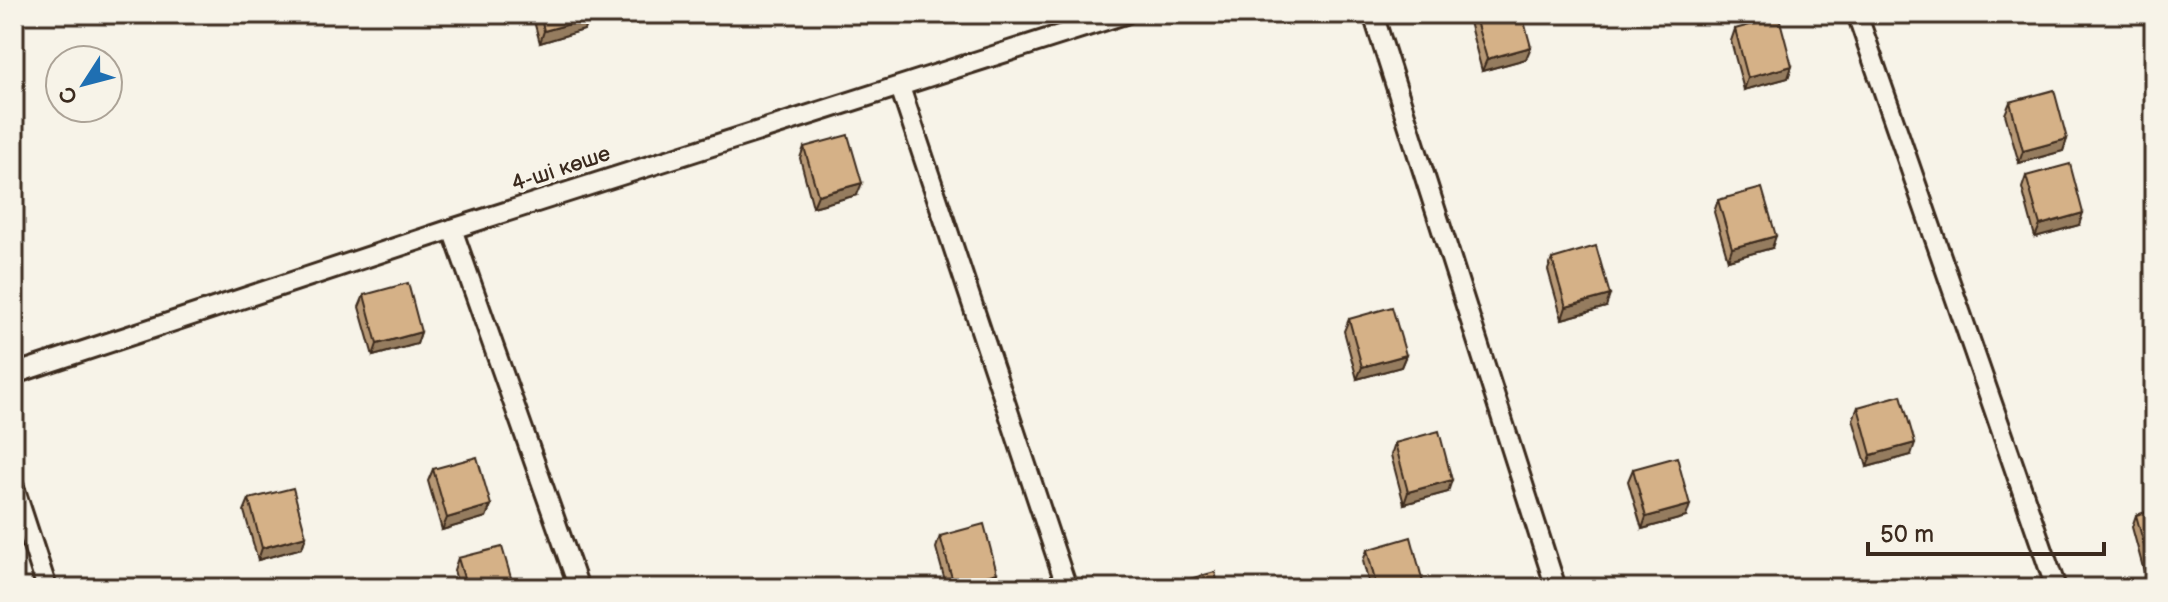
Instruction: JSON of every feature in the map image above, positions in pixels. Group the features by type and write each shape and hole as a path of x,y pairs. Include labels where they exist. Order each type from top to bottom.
{"lane":[{"name":"4-ші көше","path":"14,374 452,229 1125,14"},
{"path":"1373,14 1556,588"},
{"path":"1857,14 2056,588"},
{"path":"900,87 1067,588"},
{"path":"452,229 579,588"},
{"path":"14,487 47,588"}],"building":[{"path":"540,14 587,14 588,19 544,31"},
{"path":"1474,14 1522,14 1531,47 1487,59"},
{"path":"1779,17 1792,66 1748,78 1735,29"},
{"path":"2054,90 2067,139 2023,151 2010,102"},
{"path":"848,135 862,183 818,195 804,147"},
{"path":"2070,164 2083,213 2040,225 2026,176"},
{"path":"1762,188 1776,236 1732,248 1718,200"},
{"path":"1596,246 1610,295 1566,307 1552,259"},
{"path":"408,283 421,332 377,344 364,295"},
{"path":"1392,307 1406,355 1362,367 1349,319"},
{"path":"1901,395 1915,443 1871,455 1858,407"},
{"path":"1439,431 1452,480 1408,492 1395,443"},
{"path":"477,457 491,505 447,518 433,469"},
{"path":"1677,457 1690,505 1646,517 1633,469"},
{"path":"293,488 306,536 262,548 249,499"},
{"path":"2154,510 2154,562 2149,563 2136,515"},
{"path":"984,524 997,573 954,585 940,536"},
{"path":"1411,537 1424,586 1377,588 1367,550"},
{"path":"502,547 514,588 467,588 458,558"},
{"path":"1215,572 1219,588 1172,588 1171,584"}]}
